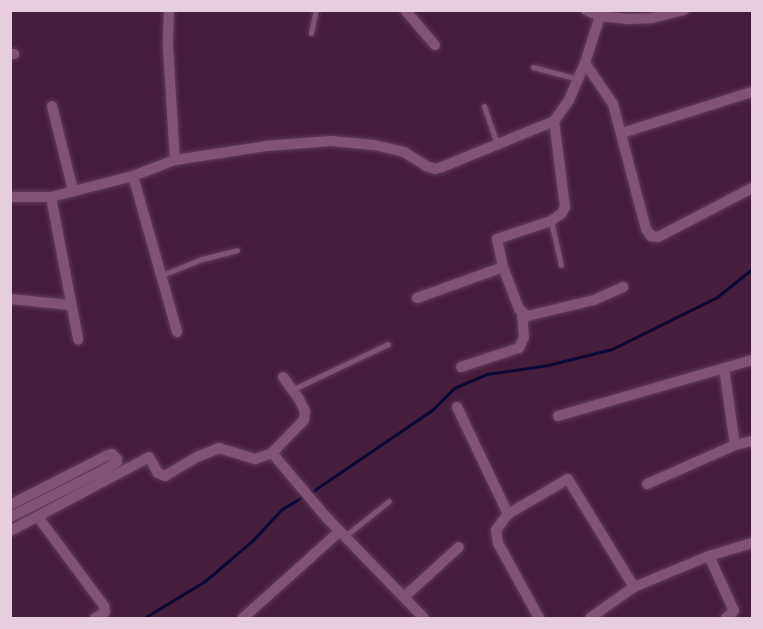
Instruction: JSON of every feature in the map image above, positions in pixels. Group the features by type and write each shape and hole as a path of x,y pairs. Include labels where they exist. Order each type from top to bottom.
{"street":[{"path":"169,10 168,47 176,160"},
{"path":"405,10 435,45"},
{"path":"586,10 600,16 684,10"},
{"path":"10,197 51,197 133,176 176,160 255,147 331,141 390,147 435,169 497,146 554,121 569,100 585,63 600,16"},
{"path":"585,63 613,104 646,229 651,236 658,237 753,188"},
{"path":"622,133 753,92"},
{"path":"52,106 73,190"},
{"path":"461,367 519,348 524,337 522,314 502,267 497,239 551,221 565,207 554,121"},
{"path":"133,176 177,332"},
{"path":"51,197 69,305 78,339"},
{"path":"417,298 502,267"},
{"path":"522,314 527,316 594,300 623,287"},
{"path":"10,299 69,305"},
{"path":"558,416 753,360"},
{"path":"724,368 735,445"},
{"path":"10,531 149,457 158,473 165,476 219,448 255,459 272,453 304,420 305,411 294,389 283,377"},
{"path":"457,406 508,514"},
{"path":"647,484 735,445 753,441"},
{"path":"272,453 304,492 424,618"},
{"path":"10,505 108,455 112,454 117,459 117,462 104,470 10,517"},
{"path":"539,618 496,536 496,530 508,514 568,479 634,587"},
{"path":"38,518 104,606 105,612 95,618"},
{"path":"243,618 343,534"},
{"path":"590,618 634,587 709,556 753,543"},
{"path":"404,597 459,547"},
{"path":"709,556 734,611 726,618"}],"lane":[{"path":"311,33 316,10"},
{"path":"533,67 578,79"},
{"path":"484,106 497,146"},
{"path":"551,221 561,265"},
{"path":"162,275 202,259 237,250"},
{"path":"294,389 388,344"},
{"path":"343,534 389,501"}],"waterway":[{"path":"310,493 432,410 454,388 487,374 548,365 612,349 717,297 752,269"},
{"path":"144,618 205,581 253,540 282,509 304,496"}]}
